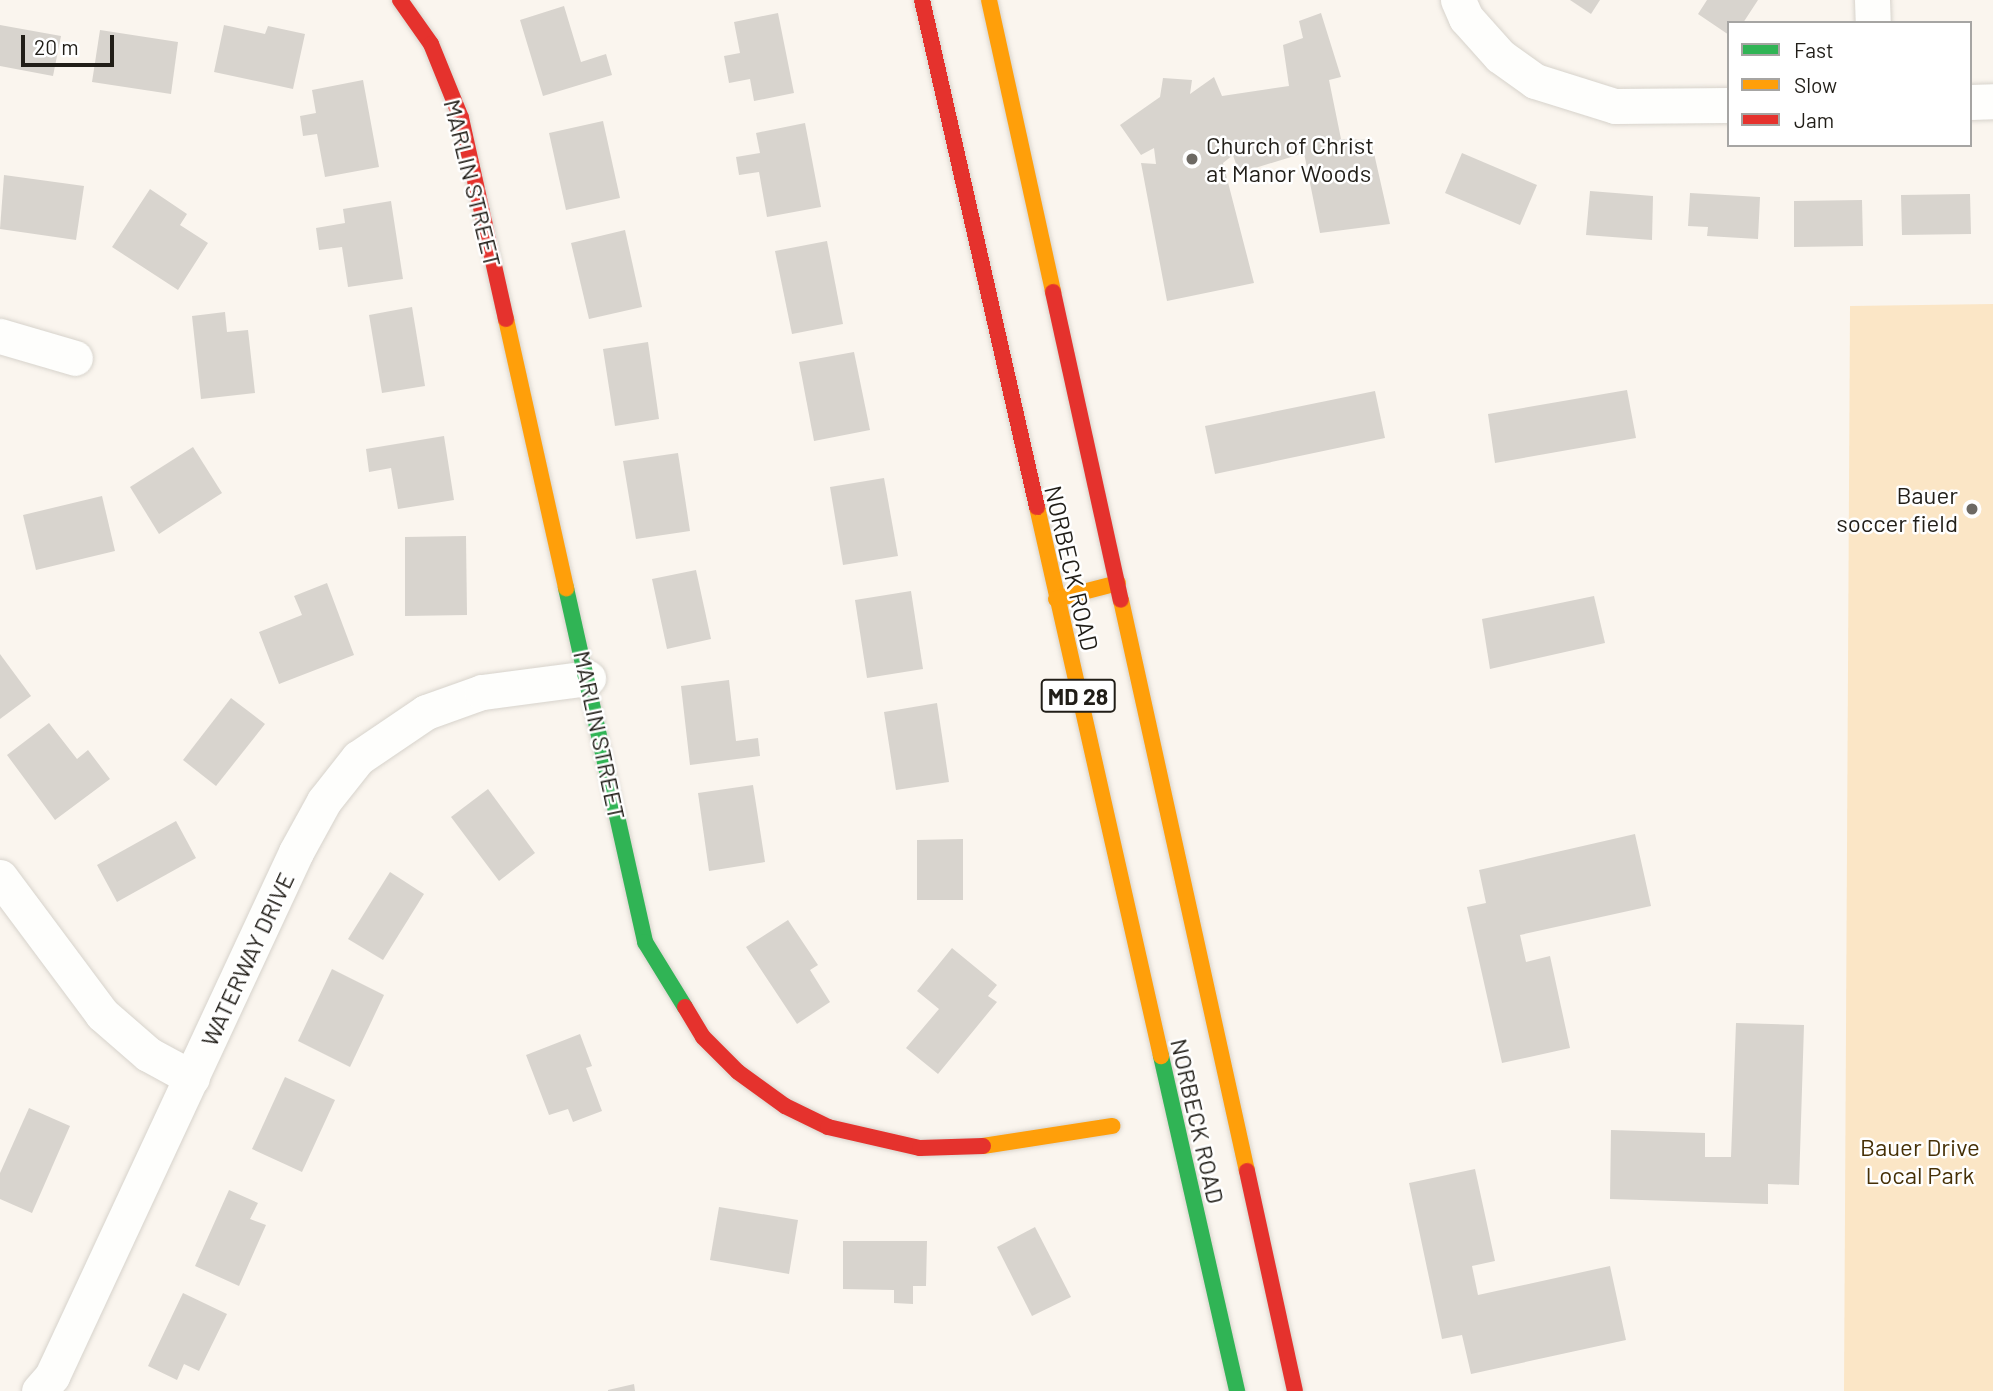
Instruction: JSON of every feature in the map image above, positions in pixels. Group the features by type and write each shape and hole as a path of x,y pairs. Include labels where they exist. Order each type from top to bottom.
{"main road":[{"name":"MARLIN STREET","path":"400,0 431,44 461,118 645,942 703,1037 738,1072 785,1106 828,1127 920,1148 967,1149 1112,1126"},
{"name":"NORBECK ROAD","path":"922,0 1237,1391"},
{"name":"NORBECK ROAD","path":"989,0 1295,1391"},
{"path":"1056,598 1118,583"}],"street":[{"path":"1458,0 1466,18 1500,56 1535,81 1615,106 1727,105"},
{"path":"1872,0 1873,21"},
{"path":"1972,102 1993,101"},
{"path":"0,336 75,358"},
{"name":"WATERWAY DRIVE","path":"39,1391 52,1376 296,852 324,801 358,758 426,712 482,692 588,678"},
{"path":"0,877 102,1014 148,1054 192,1079"}],"green space":[{"name":"Bauer Drive Local Park","path":"1993,304 1993,1391 1844,1391 1850,306"}],"building":[{"path":"1570,0 1600,0 1591,14"},
{"path":"1707,0 1758,0 1744,21 1727,21 1727,34 1698,14"},
{"path":"564,6 581,62 606,54 612,75 543,96 520,20"},
{"path":"778,13 794,93 754,101 750,79 729,83 724,56 740,53 734,22"},
{"name":"Church of Christ at Manor Woods","path":"1321,13 1341,77 1329,80 1341,139 1371,140 1390,224 1320,233 1304,153 1239,173 1233,155 1223,163 1254,283 1167,301 1141,163 1156,164 1154,148 1141,155 1120,125 1160,97 1163,78 1192,80 1190,94 1214,77 1222,96 1289,86 1283,45 1303,38 1299,21"},
{"path":"0,25 61,36 53,76 0,66"},
{"path":"224,25 265,34 268,26 305,34 293,89 214,72"},
{"path":"100,30 178,42 171,94 92,82"},
{"path":"363,80 379,167 325,177 317,134 303,136 300,116 316,113 312,90"},
{"path":"603,121 620,198 566,210 549,133"},
{"path":"805,123 821,207 767,217 759,172 739,175 736,157 760,153 756,133"},
{"path":"1462,153 1537,185 1520,225 1445,193"},
{"path":"4,175 84,186 76,240 0,229"},
{"path":"150,189 187,214 180,225 208,243 178,290 112,247"},
{"path":"1590,191 1653,196 1652,240 1586,235"},
{"path":"1690,193 1760,197 1758,239 1707,236 1708,227 1688,226"},
{"path":"1970,194 1971,234 1902,235 1901,195"},
{"path":"1862,200 1863,246 1794,247 1794,201"},
{"path":"391,201 403,279 348,287 342,247 319,250 316,228 345,223 343,209"},
{"path":"625,230 642,307 589,319 571,243"},
{"path":"827,241 843,324 792,334 775,251"},
{"path":"412,307 425,386 382,393 369,315"},
{"path":"225,312 227,332 248,330 255,393 201,399 192,316"},
{"path":"648,342 659,419 615,426 603,349"},
{"path":"854,352 870,430 814,441 799,362"},
{"path":"1627,390 1636,438 1495,463 1488,414"},
{"path":"1375,391 1385,438 1215,474 1205,426"},
{"path":"444,436 454,500 398,509 391,468 369,472 366,449"},
{"path":"193,447 222,493 159,534 130,487"},
{"path":"678,453 690,531 636,539 623,461"},
{"path":"884,478 898,556 843,565 830,487"},
{"path":"102,496 115,551 36,570 23,515"},
{"path":"466,536 467,615 405,616 405,537"},
{"path":"696,570 711,639 667,649 652,579"},
{"path":"327,583 354,655 279,684 259,632 302,615 294,596"},
{"path":"911,591 923,669 867,678 855,600"},
{"path":"1594,596 1605,643 1490,669 1482,619"},
{"path":"0,654 31,696 0,719"},
{"path":"729,680 736,741 758,738 760,756 690,765 681,686"},
{"path":"231,698 265,724 216,786 183,760"},
{"path":"937,703 949,782 896,790 884,712"},
{"path":"49,723 77,759 88,750 110,779 55,820 7,755"},
{"path":"753,785 765,862 709,871 698,793"},
{"path":"488,789 535,853 499,881 451,817"},
{"path":"176,821 196,858 117,902 97,865"},
{"path":"1635,834 1651,906 1520,935 1526,962 1550,956 1570,1048 1502,1063 1467,907 1486,903 1479,870"},
{"path":"963,839 963,900 917,900 917,840"},
{"path":"390,872 424,894 383,960 348,939"},
{"path":"788,920 818,965 810,970 830,1002 797,1024 746,947"},
{"path":"952,948 997,985 988,996 997,1002 938,1074 906,1048 939,1009 917,991"},
{"path":"332,969 384,995 350,1067 298,1041"},
{"path":"1736,1023 1804,1025 1799,1185 1768,1184 1768,1204 1610,1199 1611,1130 1705,1133 1705,1157 1731,1157"},
{"path":"580,1034 592,1066 586,1068 602,1111 573,1122 568,1109 549,1115 526,1055"},
{"path":"285,1077 335,1100 302,1172 252,1149"},
{"path":"29,1108 70,1126 32,1213 0,1199 0,1173"},
{"path":"1475,1169 1495,1261 1472,1266 1478,1295 1610,1266 1626,1340 1471,1374 1462,1335 1442,1339 1409,1183"},
{"path":"229,1190 258,1203 250,1219 266,1225 239,1286 195,1266"},
{"path":"719,1207 798,1220 789,1274 710,1260"},
{"path":"1035,1227 1071,1297 1032,1316 997,1247"},
{"path":"843,1241 927,1241 926,1286 913,1286 913,1304 894,1303 894,1290 843,1289"},
{"path":"183,1293 227,1314 199,1371 184,1364 177,1380 148,1366"},
{"path":"634,1384 635,1391 608,1391 608,1390"}],"traffic: fast":[{"path":"566,588 645,942 685,1007"},
{"path":"1161,1056 1237,1391"}],"traffic: slow":[{"path":"989,0 1053,292"},
{"path":"506,319 566,588"},
{"path":"1037,507 1161,1056"},
{"path":"1056,599 1118,583"},
{"path":"1121,600 1247,1171"},
{"path":"983,1146 1112,1126"}],"traffic: jam":[{"path":"400,0 431,44 461,118 506,319"},
{"path":"922,0 1037,507"},
{"path":"1053,292 1121,600"},
{"path":"685,1007 703,1037 738,1072 785,1106 828,1127 920,1148 983,1146"},
{"path":"1247,1171 1295,1391"}],"place":[{"name":"Church of Christ at Manor Woods","path":"1192,159"},
{"name":"Bauer soccer field","path":"1972,509"}]}
